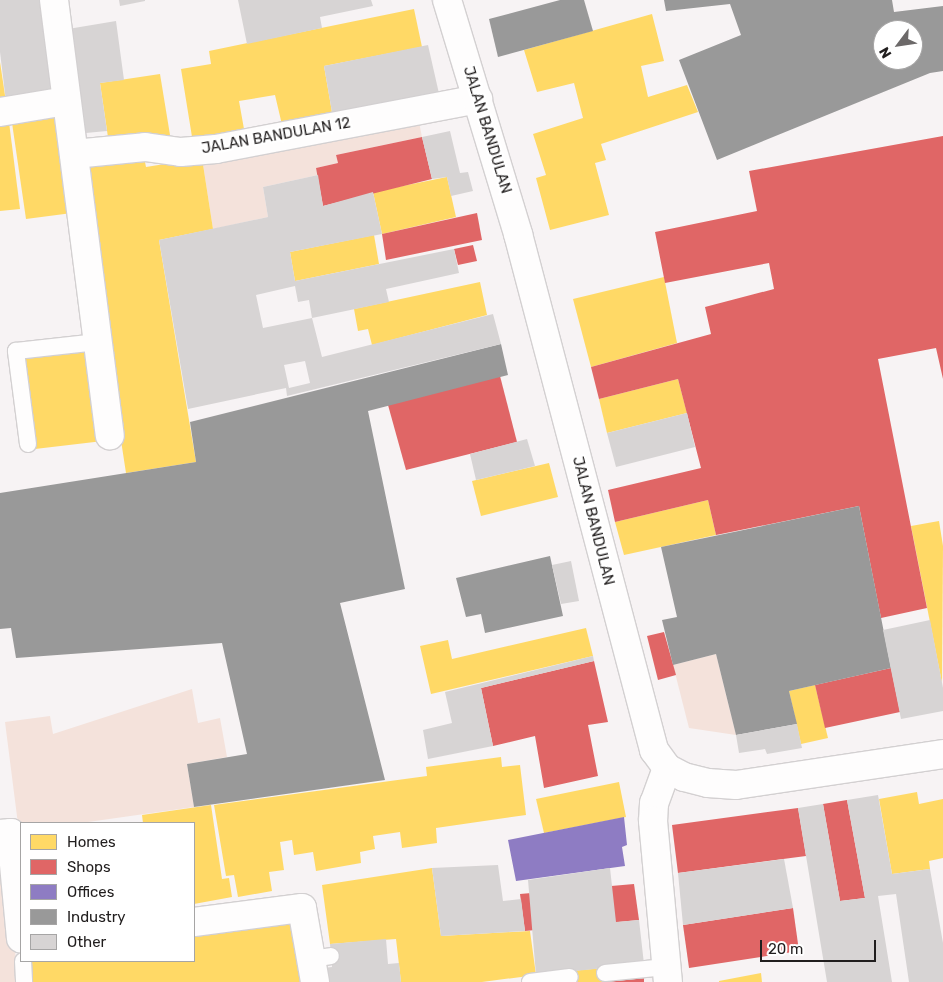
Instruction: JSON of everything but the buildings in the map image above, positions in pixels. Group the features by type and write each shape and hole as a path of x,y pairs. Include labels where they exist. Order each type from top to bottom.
{"street":[{"path":"54,0 110,434"},
{"name":"JALAN BANDULAN","path":"447,0 526,264 646,728 654,750 667,768"},
{"name":"JALAN BANDULAN 12","path":"74,154 145,147 181,152 216,149 478,99"},
{"path":"0,112 66,101"},
{"path":"667,974 653,821 654,803 667,768 708,784 736,785 943,754"},
{"path":"5,833 20,932"},
{"path":"195,922 302,908 319,966"}],"lane":[{"path":"28,444 16,351 98,342"},
{"path":"23,962 24,982"},
{"path":"604,974 667,974"},
{"path":"530,982 570,977"}],"shaded area":[{"path":"418,117 422,137 336,155 338,163 316,168 318,175 263,187 268,217 213,229 202,158"},
{"path":"716,654 736,735 689,728 673,665"},
{"path":"192,689 198,723 220,718 227,757 187,764 194,807 88,822 20,822 19,832 5,722 50,716 53,734"},
{"path":"0,851 6,856 18,982 0,982"}]}
